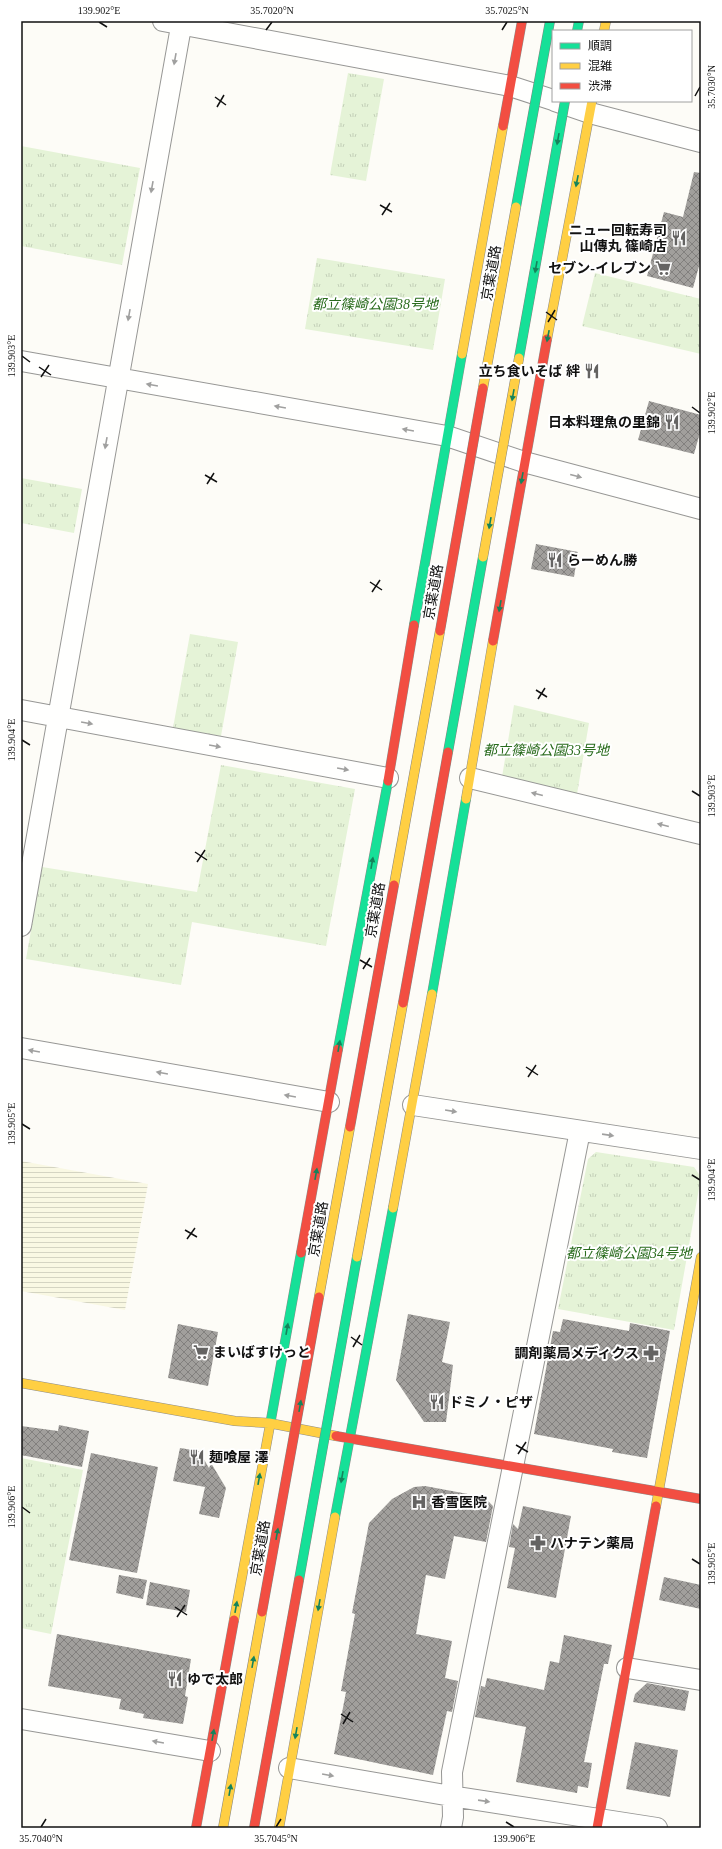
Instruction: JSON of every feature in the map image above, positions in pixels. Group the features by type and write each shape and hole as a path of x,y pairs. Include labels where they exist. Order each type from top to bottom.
{"main road":[{"name":"京葉道路","path":"196,1828 388,778 447,436 522,21"},
{"name":"京葉道路","path":"223,1828 550,21"},
{"path":"254,1828 565,102"},
{"path":"279,1828 349,1438 413,1105 524,462 591,107"},
{"path":"598,1823 628,1668 659,1492 696,1305 701,1257"},
{"path":"21,1383 235,1421 269,1423 512,1467 701,1499"}],"street":[{"path":"21,926 118,379 175,22 510,86 552,100"},
{"path":"560,102 591,107 701,142"},
{"path":"21,361 447,436 524,462 701,509"},
{"path":"21,710 388,778"},
{"path":"470,778 701,834"},
{"path":"21,1048 329,1102"},
{"path":"413,1105 701,1149"},
{"path":"451,1828 453,1817 451,1796 452,1772 580,1131"},
{"path":"628,1668 701,1680"},
{"path":"21,1719 210,1751"},
{"path":"289,1768 598,1823 657,1828"}],"green space":[{"path":"348,73 384,79 366,181 330,175"},
{"path":"21,146 140,168 122,265 21,246"},
{"name":"都立篠崎公園38号地","path":"317,258 445,279 433,350 305,329"},
{"path":"595,273 701,299 701,354 582,326"},
{"path":"21,478 82,489 74,533 21,523"},
{"path":"190,634 238,642 221,736 173,728"},
{"name":"都立篠崎公園33号地","path":"514,705 589,723 577,794 502,777"},
{"path":"221,765 355,789 326,946 192,922 181,985 26,959 42,867 197,892"},
{"name":"都立篠崎公園34号地","path":"596,1152 694,1167 701,1177 674,1330 558,1309 588,1159"},
{"path":"21,1161 148,1184 125,1310 21,1291"},
{"path":"21,1458 83,1470 51,1634 21,1628"}],"building":[{"name":"ニュー回転寿司 山傳丸 篠崎店","path":"694,172 701,173 701,259 693,288 647,276 664,212 683,217"},
{"name":"日本料理魚の里錦","path":"649,401 701,415 701,429 694,454 638,440"},
{"name":"らーめん勝","path":"536,544 578,552 574,577 531,569"},
{"path":"408,1314 450,1322 442,1362 453,1365 446,1422 424,1422 396,1380"},
{"path":"563,1319 629,1331 630,1323 670,1331 647,1458 612,1452 613,1449 534,1434 553,1331 560,1332"},
{"path":"178,1324 218,1332 208,1386 168,1378"},
{"path":"59,1425 89,1431 82,1467 21,1455 21,1426 58,1431"},
{"path":"180,1448 199,1451 209,1468 211,1463 226,1488 219,1518 199,1514 205,1487 173,1481"},
{"path":"91,1453 158,1467 137,1573 69,1560"},
{"path":"425,1486 484,1497 493,1506 486,1542 454,1536 445,1579 426,1575 416,1634 452,1641 445,1678 458,1681 452,1712 447,1711 433,1775 334,1754 346,1692 341,1691 355,1614 352,1613 369,1523 392,1499 414,1487"},
{"path":"523,1506 571,1516 556,1598 507,1588 515,1548 509,1547 513,1524 518,1529"},
{"path":"119,1575 147,1580 143,1599 116,1593"},
{"path":"664,1577 701,1585 701,1609 659,1600"},
{"path":"150,1582 190,1590 186,1612 146,1605"},
{"path":"57,1634 191,1659 185,1696 188,1697 183,1724 143,1718 144,1714 119,1709 121,1699 48,1686"},
{"path":"564,1635 612,1645 608,1664 604,1664 584,1762 592,1763 588,1788 578,1786 577,1793 516,1782 526,1727 475,1717 481,1686 485,1687 487,1678 544,1690 550,1661 559,1663"},
{"path":"647,1683 689,1691 685,1711 633,1702 635,1694"},
{"path":"635,1742 678,1750 670,1797 626,1789"}],"traffic: fast":[{"path":"516,207 550,21"},
{"path":"577,30 579,21"},
{"path":"519,358 565,102"},
{"path":"414,625 462,354"},
{"path":"448,752 483,557"},
{"path":"338,1049 388,781"},
{"path":"432,994 466,799"},
{"path":"335,1517 393,1208"},
{"path":"270,1425 301,1253"},
{"path":"299,1580 357,1257"}],"traffic: slow":[{"path":"604,30 606,21"},
{"path":"547,339 592,102"},
{"path":"462,354 503,126"},
{"path":"483,388 516,207"},
{"path":"483,557 519,358"},
{"path":"394,885 440,631"},
{"path":"466,799 493,641"},
{"path":"393,1208 432,994"},
{"path":"357,1257 403,1003"},
{"path":"319,1297 350,1127"},
{"path":"656,1506 701,1257"},
{"path":"21,1383 235,1421 269,1423 336,1436"},
{"path":"234,1620 270,1425"},
{"path":"279,1828 335,1517"},
{"path":"223,1828 262,1612"}],"traffic: jam":[{"path":"503,126 522,21"},
{"path":"493,641 547,339"},
{"path":"440,631 483,388"},
{"path":"388,781 414,625"},
{"path":"403,1003 448,752"},
{"path":"350,1127 394,885"},
{"path":"301,1253 338,1049"},
{"path":"262,1612 319,1297"},
{"path":"336,1436 701,1499"},
{"path":"597,1828 656,1506"},
{"path":"254,1828 299,1580"},
{"path":"196,1828 234,1620"}],"place":[{"name":"ニュー回転寿司 山傳丸 篠崎店","path":"679,238"},
{"name":"セブン-イレブン","path":"663,268"},
{"name":"立ち食いそば 絆","path":"592,371"},
{"name":"日本料理魚の里錦","path":"672,422"},
{"name":"らーめん勝","path":"555,560"},
{"name":"まいばすけっと","path":"201,1352"},
{"name":"調剤薬局メディクス","path":"651,1353"},
{"name":"ドミノ・ピザ","path":"437,1402"},
{"name":"麺喰屋 澤","path":"197,1457"},
{"name":"香雪医院","path":"419,1502"},
{"name":"ハナテン薬局","path":"538,1543"},
{"name":"ゆで太郎","path":"175,1679"}]}
